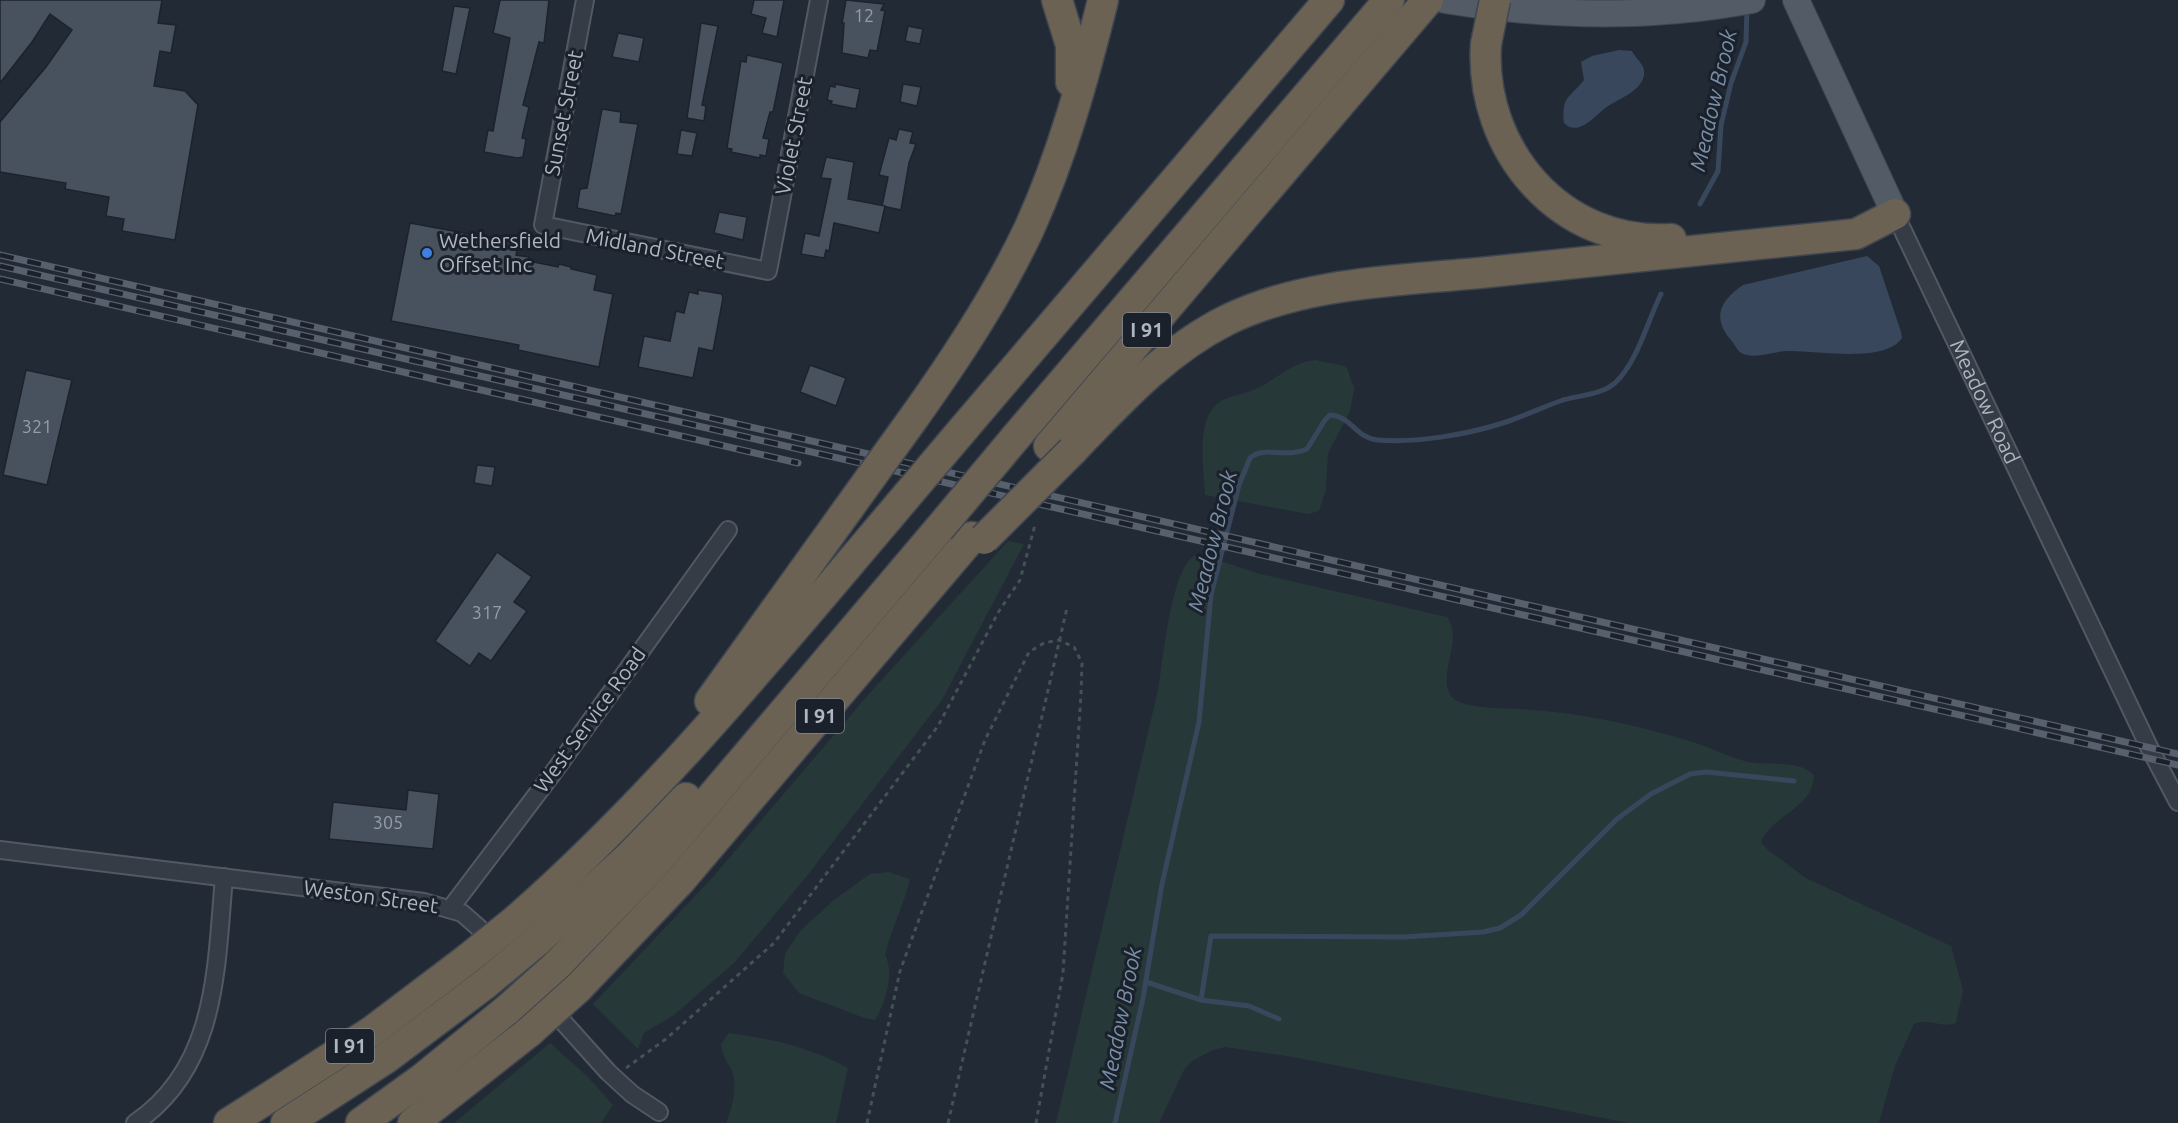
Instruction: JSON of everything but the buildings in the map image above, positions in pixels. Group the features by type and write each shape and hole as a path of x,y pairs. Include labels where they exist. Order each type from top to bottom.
{"highway":[{"path":"1057,0 1068,31 1072,56 1064,138"},
{"path":"670,771 718,689 915,416 970,335 1016,255 1038,209 1064,138 1103,0"},
{"path":"361,1123 440,1065 508,1009 557,965 654,865 930,527 1363,14 1389,0"},
{"name":"I 91","path":"412,1123 529,1032 578,988 679,882 941,573 978,538 1060,449 1428,0"},
{"path":"1495,0 1486,44 1486,76 1491,106 1511,154 1545,196 1571,215 1591,225 1631,237 1668,240 1895,214"},
{"name":"I 91","path":"229,1123 371,1032 465,962 516,920 590,853 670,771 1323,7"},
{"path":"1060,449 1174,353 1227,320 1277,301 1322,290 1372,284 1856,234 1895,214"},
{"path":"286,1123 385,1059 485,984 536,942 610,875 681,804 930,527"}],"main road":[{"path":"1445,0 1511,9 1596,13 1661,12 1744,1"},
{"name":"Meadow Road","path":"1796,0 1895,214"}],"street":[{"name":"Sunset Street","path":"543,225 585,0"},
{"name":"Violet Street","path":"768,271 819,0"},
{"name":"Meadow Road","path":"1895,214 2149,747 2178,802"},
{"name":"Midland Street","path":"543,225 768,271"},
{"name":"West Service Road","path":"450,909 553,773 728,530"},
{"name":"Weston Street","path":"0,850 413,901 462,913 478,927 614,1077 659,1112"},
{"path":"135,1123 156,1106 177,1083 201,1039 213,991 225,877"}],"path":[{"path":"614,1077 666,1039 781,934 938,726 999,611 1020,580 1035,525"},
{"path":"948,1123 1067,608"},
{"path":"867,1123 900,972 985,740 1029,652 1044,643 1059,640 1074,647 1082,663 1081,694 1064,973 1035,1123"}],"shaded area":[{"path":"1316,360 1347,368 1354,388 1350,412 1328,453 1326,489 1319,511 1308,514 1205,495 1204,430 1214,407 1223,400 1257,388 1295,366"},
{"path":"1008,541 1024,544 942,700 807,876 734,963 674,1015 644,1033 638,1049 593,1004 712,878 867,696"},
{"path":"1199,554 1260,574 1447,617 1452,627 1453,637 1447,670 1448,690 1458,702 1475,706 1563,713 1607,720 1693,742 1749,762 1792,765 1807,770 1814,775 1807,795 1774,824 1761,842 1768,850 1806,878 1951,946 1963,990 1956,1023 1945,1025 1920,1022 1914,1024 1895,1066 1879,1123 1628,1123 1293,1057 1225,1047 1213,1050 1192,1061 1184,1070 1159,1123 1056,1123 1158,690 1175,592 1181,573 1189,560"},
{"path":"889,872 910,879 885,955 889,970 888,988 875,1020 799,993 783,973 785,954 800,931 835,899 870,874"},
{"path":"729,1033 790,1045 818,1054 848,1068 836,1123 726,1123 732,1104 734,1077 721,1044"},
{"path":"550,1043 587,1076 613,1105 601,1123 454,1123"}],"water":[{"path":"1619,50 1632,51 1641,63 1644,71 1641,83 1631,93 1608,106 1587,123 1576,128 1564,123 1565,102 1584,80 1581,62 1592,56"},
{"path":"1867,256 1879,266 1901,332 1902,338 1893,346 1881,351 1866,353 1788,351 1752,356 1739,351 1721,324 1720,316 1724,303 1743,285"}],"waterway":[{"name":"Meadow Brook","path":"1700,204 1718,171 1721,125 1731,83 1746,42 1747,8"},
{"name":"Meadow Brook","path":"1115,1123 1143,998 1162,884 1199,722 1211,595 1239,485 1250,458 1256,454 1268,452 1291,453 1307,449 1330,415 1343,419 1364,435 1377,440 1424,439 1488,427 1563,400 1603,390 1615,383 1630,364 1661,294"},
{"path":"1146,982 1201,1000 1211,936 1403,937 1483,932 1500,928 1521,915 1617,819 1651,794 1690,774 1706,772 1794,781"},
{"path":"1201,1000 1249,1006 1279,1019"}],"railway":[{"path":"0,255 2178,754"},
{"path":"0,266 2178,765"},
{"path":"0,279 798,463"}],"place":[{"name":"Wethersfield Offset Inc","path":"427,253"}]}
